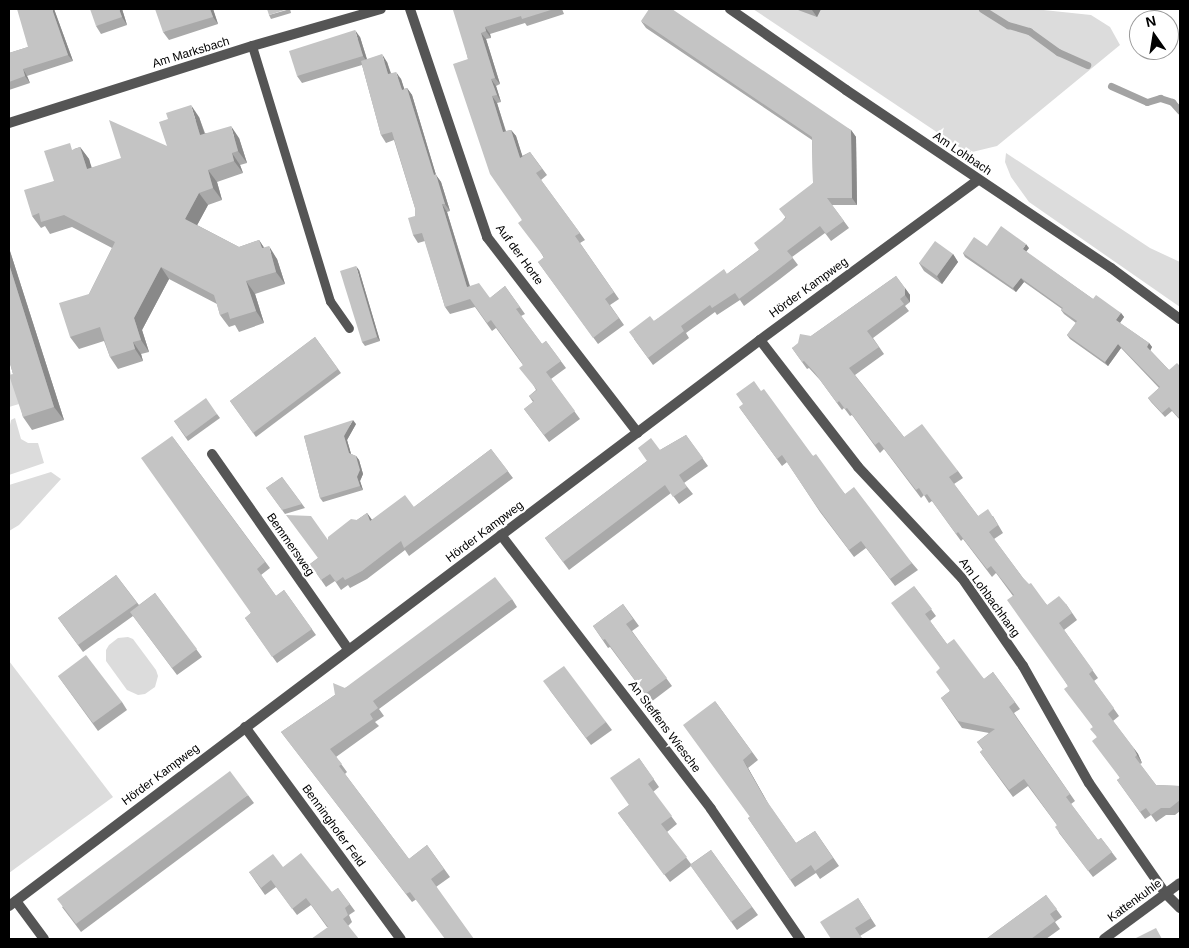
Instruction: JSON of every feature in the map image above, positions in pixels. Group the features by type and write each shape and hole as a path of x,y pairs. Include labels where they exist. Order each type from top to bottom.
{"street":[{"name":"Am Marksbach","path":"9,123 252,46 381,9"},
{"name":"Auf der Horte","path":"410,9 488,238 638,433"},
{"name":"Am Lohbach","path":"730,9 978,180 1111,268 1180,319"},
{"name":"Hörder Kampweg","path":"12,903 760,340 978,180"},
{"name":"Am Lohbachhang","path":"760,340 858,467 962,578 1023,666 1088,783 1166,894 1180,908"},
{"name":"Bemmersweg","path":"212,454 348,650"},
{"name":"An Steffens Wiesche","path":"501,535 710,809 800,939"},
{"name":"Benninghofer Feld","path":"245,727 401,939"},
{"name":"Kattenkuhle","path":"1104,939 1180,883"},
{"path":"12,903 44,939"}],"lane":[{"path":"252,46 330,301 349,328"}],"shaded area":[{"path":"753,9 1034,9 1091,15 1110,27 1120,45 997,146 968,153"},
{"path":"1006,153 1150,248 1180,262 1180,307 1029,202 1011,177 1005,162"},
{"path":"9,366 19,404 9,407"},
{"path":"15,418 21,439 28,443 38,443 44,463 9,475 9,430 11,420"},
{"path":"51,472 61,479 19,525 9,531 9,485"},
{"path":"128,637 133,639 156,670 158,676 155,687 145,694 138,695 127,690 106,661 106,650 109,645 118,638"},
{"path":"9,661 113,797 9,873"}],"building":[{"path":"17,9 52,9 68,55 23,69 25,76 9,82 9,53 28,47"},
{"path":"90,9 119,9 122,17 96,26"},
{"path":"155,9 210,9 213,17 163,32"},
{"path":"267,9 288,9 269,15"},
{"path":"554,9 522,19 521,16 485,27 486,31 481,33 495,78 491,79 497,95 492,96 503,132 511,130 520,158 530,152 542,169 536,173 580,233 575,236 614,292 605,299 619,318 593,338 538,262 544,257 518,223 522,220 490,174 453,64 468,59 453,10"},
{"path":"649,9 672,9 851,130 852,198 827,198 844,221 826,234 820,226 787,251 793,258 775,272 739,299 735,293 712,308 710,305 681,326 684,331 648,358 629,332 650,316 654,321 724,269 727,274 759,250 754,243 786,218 779,209 813,183 812,137 641,21"},
{"path":"355,30 363,56 297,76 289,51"},
{"path":"382,54 388,74 396,72 402,90 407,88 434,175 436,174 445,204 442,204 467,287 479,283 490,298 505,286 520,307 516,309 542,344 546,341 561,361 546,372 575,411 544,435 524,409 534,401 529,396 537,390 519,368 523,365 520,360 491,320 487,323 470,299 445,307 422,233 413,235 408,218 415,216 415,208 392,132 381,135 361,61"},
{"path":"191,105 200,135 231,126 238,151 232,153 234,161 208,170 213,188 199,193 185,219 239,247 259,240 262,248 269,246 276,272 246,281 256,311 230,319 228,312 220,315 214,295 161,267 134,318 141,340 133,342 135,349 110,357 100,327 70,337 59,303 89,294 115,242 64,215 41,222 39,213 32,216 24,190 54,181 44,151 70,143 72,150 80,147 87,169 121,158 109,120 167,146 159,122 168,119 166,113"},
{"path":"1001,226 1026,244 1023,249 1093,299 1096,295 1121,313 1116,320 1149,343 1147,347 1169,370 1177,363 1180,366 1180,419 1169,407 1162,413 1148,398 1160,387 1118,344 1105,362 1067,335 1077,321 1061,310 1063,308 1021,278 1013,288 963,253 974,237 987,246"},
{"path":"935,241 953,254 937,276 919,263"},
{"path":"9,264 54,407 23,417 9,375 13,374 9,360"},
{"path":"356,266 377,337 362,342 340,271"},
{"path":"896,276 905,288 905,295 900,299 904,304 867,331 879,347 849,368 904,437 922,424 958,471 949,477 978,516 988,509 998,525 989,532 1023,578 1029,584 1031,583 1047,605 1059,596 1066,604 1072,613 1059,623 1093,670 1089,674 1114,708 1108,714 1133,747 1137,755 1135,757 1156,785 1180,786 1180,800 1170,808 1161,808 1151,815 1146,808 1140,812 1117,780 1120,778 1092,741 1097,737 1090,729 1093,727 1064,689 1068,686 1007,600 1014,595 991,566 987,569 958,532 956,534 927,494 924,496 919,488 916,490 879,442 875,445 847,408 845,409 839,401 837,403 815,373 804,361 802,362 792,348 798,343 800,334 811,336"},
{"path":"315,337 338,369 253,433 230,401"},
{"path":"754,381 761,391 764,389 813,456 816,454 845,494 854,487 912,563 890,579 861,541 849,550 782,455 777,459 739,407 743,404 736,394"},
{"path":"206,398 217,414 186,437 174,421"},
{"path":"353,420 344,436 349,453 356,456 360,470 357,477 360,486 320,498 304,436"},
{"path":"686,435 703,458 679,475 687,487 673,497 665,485 563,562 545,538 647,461 638,448 651,438 660,450"},
{"path":"172,436 265,562 257,569 276,596 284,590 312,629 272,657 245,618 251,613 141,458"},
{"path":"491,449 508,471 404,548 401,541 362,571 345,580 343,577 336,582 330,574 321,580 310,564 318,558 286,515 311,516 328,540 328,537 351,519 357,520 367,513 370,521 405,495 414,507"},
{"path":"282,477 302,504 282,510 266,488"},
{"path":"116,575 137,603 78,645 58,618"},
{"path":"495,577 512,599 373,701 378,708 370,714 373,719 330,749 342,764 339,766 409,859 427,845 444,869 431,879 474,939 445,939 410,892 406,894 281,732 335,695 333,683 345,688"},
{"path":"914,586 932,609 925,614 947,644 954,639 984,679 993,672 1015,702 1009,707 1070,794 1066,797 1098,840 1101,838 1112,852 1088,871 1055,827 1057,825 1024,779 1009,790 980,752 983,749 977,742 995,729 958,721 941,698 950,691 936,672 940,668 891,603"},
{"path":"155,593 197,649 172,668 130,612"},
{"path":"623,604 633,619 626,624 667,678 645,694 605,639 603,640 593,626"},
{"path":"86,655 122,702 93,723 58,676"},
{"path":"564,666 606,722 586,738 543,681"},
{"path":"715,701 752,752 743,760 764,797 796,843 815,831 833,858 815,871 811,865 790,880 748,818 750,817 683,725"},
{"path":"639,758 654,779 648,784 672,816 661,824 687,857 664,875 618,813 629,805 610,778"},
{"path":"230,771 248,795 76,924 57,899"},
{"path":"711,850 752,907 731,922 690,865"},
{"path":"301,853 332,892 338,888 350,904 345,908 348,915 343,919 359,939 311,939 328,927 306,898 292,909 271,880 261,888 249,872 273,854 283,867"},
{"path":"1046,895 1057,909 1050,914 1055,921 1031,939 986,939"},
{"path":"858,898 871,918 855,928 862,939 831,939 820,922"},
{"path":"1156,928 1162,939 1136,938"}],"waterway":[{"path":"982,9 1008,25 1029,31 1058,52 1087,65"},
{"path":"1111,86 1147,102 1160,98 1172,102 1180,111"}]}
